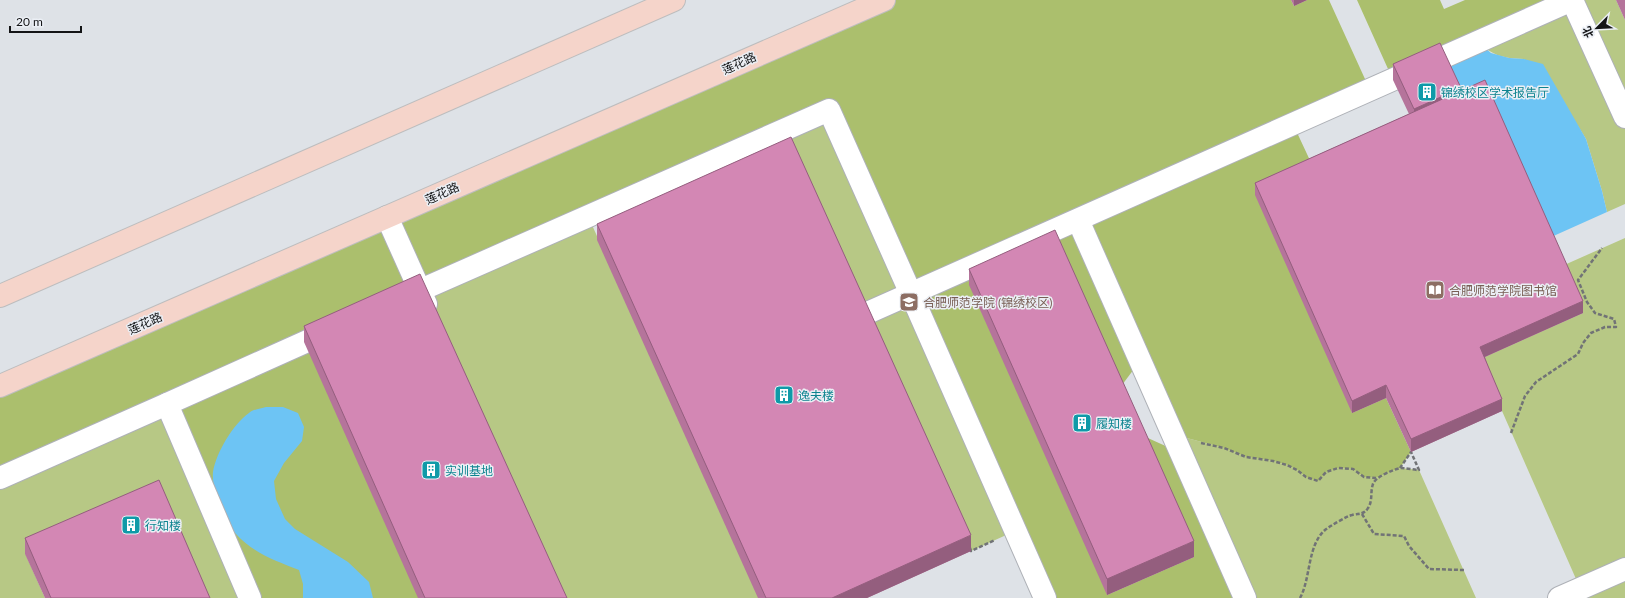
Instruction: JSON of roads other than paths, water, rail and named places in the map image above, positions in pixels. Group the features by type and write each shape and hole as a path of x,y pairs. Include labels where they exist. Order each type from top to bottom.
{"main road":[{"path":"0,296 674,0"},
{"name":"莲花路","path":"0,386 884,0"}],"street":[{"path":"865,314 1572,0 1625,117"},
{"path":"384,306 829,110 1045,598"},
{"path":"387,217 433,319"},
{"path":"1078,220 1245,598"},
{"path":"0,478 347,323"},
{"path":"167,404 250,598"},
{"path":"1559,598 1625,569"}],"water":[{"path":"1478,42 1491,53 1543,64 1586,139 1607,212 1549,238 1461,104 1440,59"},
{"path":"266,407 283,407 298,413 304,427 302,441 284,463 274,481 276,499 285,519 295,529 348,562 369,582 373,598 303,598 303,584 299,570 265,556 257,551 236,534 227,521 216,496 214,487 213,472 215,464 221,448 237,424 251,412"}],"place":[{"name":"锦绣校区学术报告厅","path":"1427,92"},
{"name":"合肥师范学院图书馆","path":"1435,290"},
{"name":"合肥师范学院 (锦绣校区)","path":"909,302"},
{"name":"逸夫楼","path":"784,395"},
{"name":"履知楼","path":"1082,423"},
{"name":"实训基地","path":"431,470"},
{"name":"行知楼","path":"131,525"}]}
